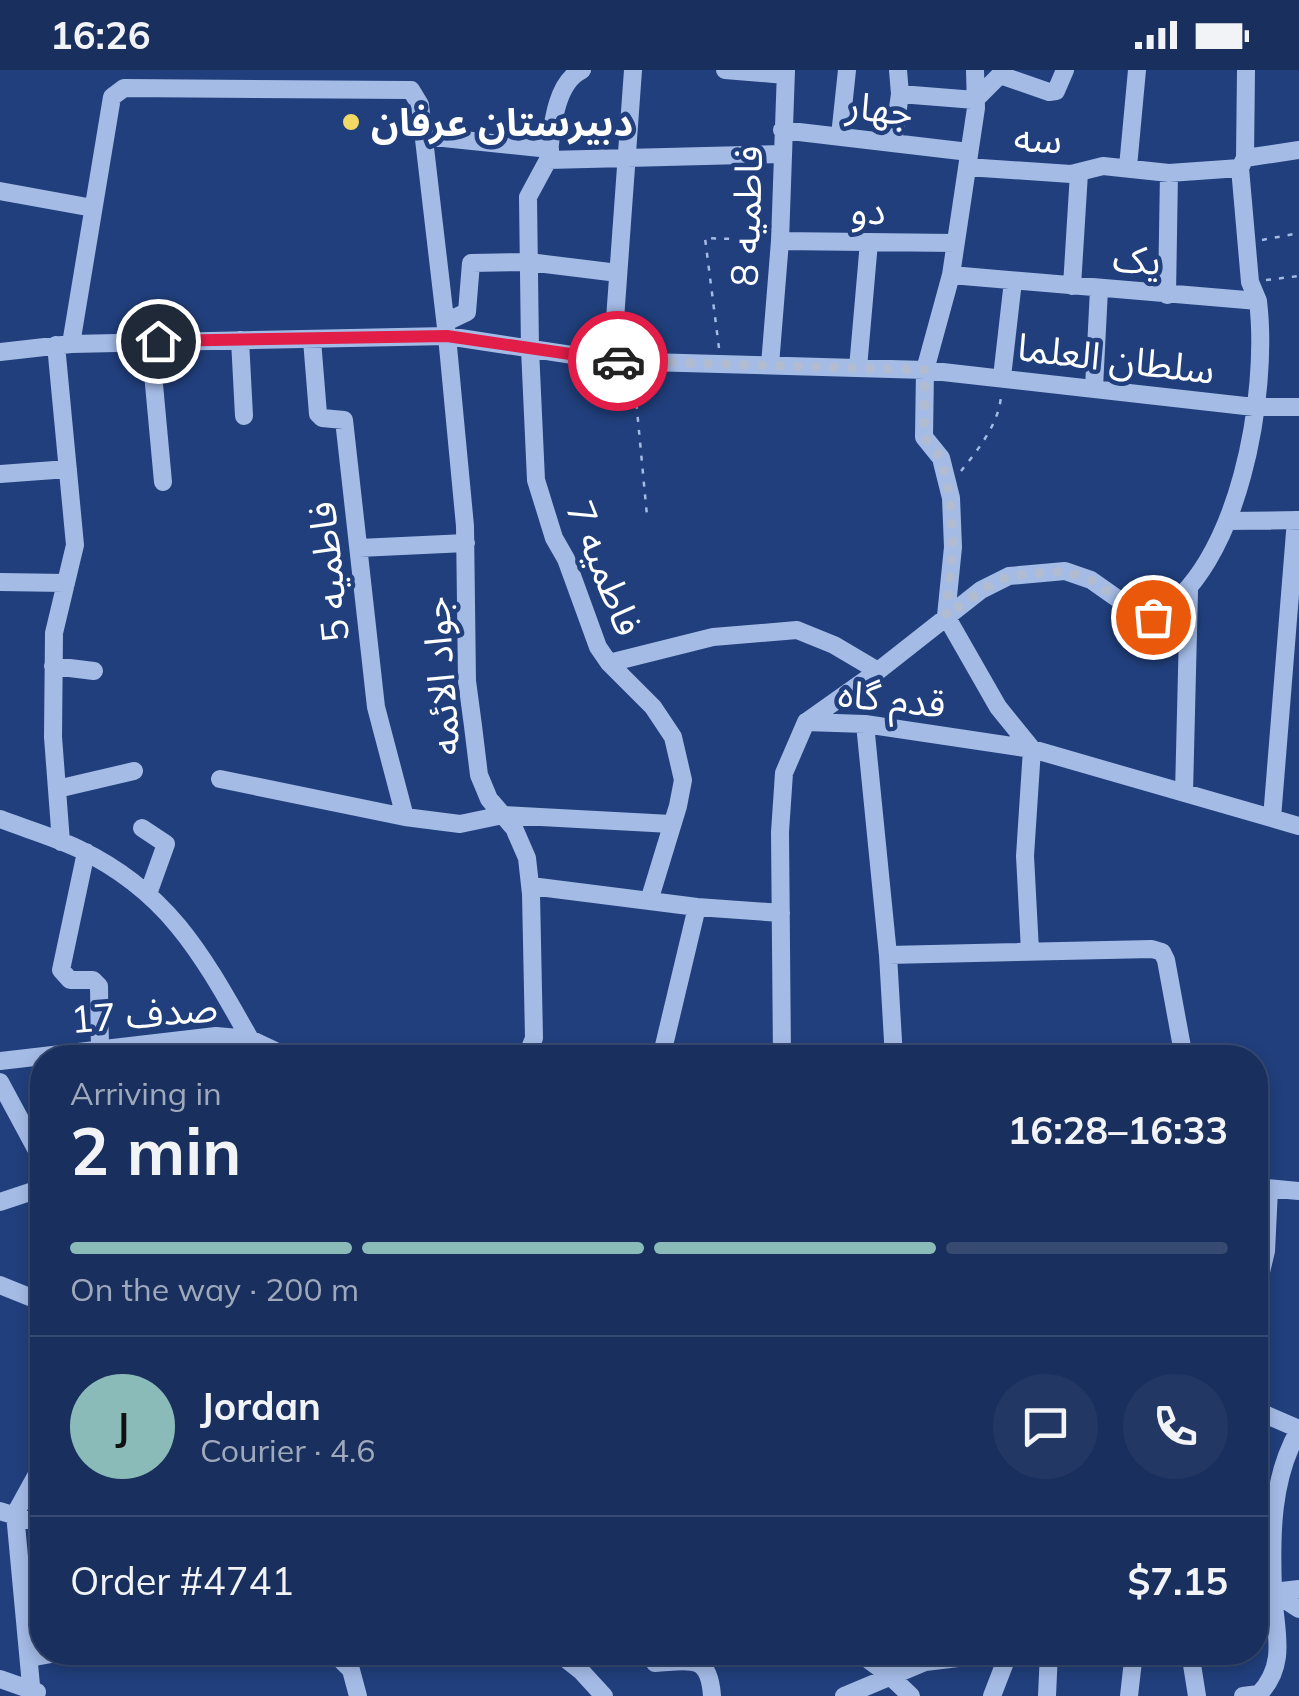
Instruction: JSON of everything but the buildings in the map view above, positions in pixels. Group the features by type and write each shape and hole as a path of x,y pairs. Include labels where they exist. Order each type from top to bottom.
{"street":[{"name":"فاطمیه 7","path":"582,70 575,72 562,89 549,154 528,197 536,480 554,538 566,559 598,647 653,708 673,737 683,780 649,901"},
{"path":"612,361 633,70"},
{"path":"725,70 785,73"},
{"path":"840,136 847,70"},
{"path":"893,142 900,94 898,70"},
{"path":"975,70 976,100 950,275 925,370 924,437 941,458 948,488 953,547 946,616 998,707 1032,749 1026,856 1030,951"},
{"path":"900,94 976,100 1000,76 1048,92 1056,91 1064,70"},
{"path":"1128,167 1137,70"},
{"path":"806,722 982,590 1009,576 1065,571 1091,580 1135,611 1153,617 1189,590 1228,521 1245,474 1254,406 1262,327 1250,282 1246,244 1242,163 1246,70"},
{"name":"فاطمیه 8","path":"770,365 780,241 785,73"},
{"path":"61,842 56,789 54,633 74,545 64,345 112,97 124,88 411,90 420,105 447,329"},
{"name":"جهار","path":"782,130 893,142 968,159"},
{"path":"424,136 549,154 626,158 783,154"},
{"name":"سه","path":"968,159 1079,173 1103,166 1168,173 1299,150"},
{"path":"1072,286 1079,173"},
{"path":"1167,295 1168,173"},
{"path":"0,191 92,208"},
{"name":"دو","path":"780,241 955,244"},
{"path":"858,368 869,242"},
{"path":"447,329 467,312 471,264 529,262 618,273"},
{"name":"یک","path":"950,275 1258,301"},
{"path":"1002,377 1013,281"},
{"path":"1094,388 1099,289"},
{"name":"سلطان العلما","path":"0,352 64,345 312,340 447,329 530,349 612,361 925,370 1254,406 1299,407"},
{"name":"جواد الائمه","path":"447,329 466,543 467,681 479,776 521,841 531,886 531,1045"},
{"path":"240,340 244,416"},
{"name":"فاطمیه 5","path":"312,340 318,414 344,420 376,707 405,818"},
{"path":"150,342 163,482"},
{"path":"0,474 68,469"},
{"path":"1228,521 1298,520 1272,818"},
{"path":"358,548 466,543"},
{"path":"0,582 66,582"},
{"path":"1184,793 1189,590"},
{"path":"609,663 713,637 797,630 878,671"},
{"path":"53,666 94,670"},
{"name":"قدم گاه","path":"782,1045 780,832 784,773 806,722 865,724 1032,749 1299,826"},
{"path":"865,724 893,1045"},
{"path":"56,789 134,771"},
{"path":"220,779 405,818 460,824 503,815 671,824"},
{"path":"0,819 86,852 160,901 206,960 250,1039"},
{"path":"142,828 166,844 148,894"},
{"path":"86,852 60,970 70,980 93,980 100,986 100,1045"},
{"path":"531,886 697,907 781,913"},
{"path":"665,1045 697,907"},
{"path":"888,955 1152,949 1162,952 1182,1045"},
{"name":"صدف 17","path":"136,1045 216,1036 250,1039 263,1045"},
{"name":"صدف 17","path":"0,1061 30,1057"},
{"path":"0,1082 30,1138"},
{"path":"1268,1188 1299,1191"},
{"path":"0,1202 30,1192"},
{"path":"0,1285 30,1297"},
{"path":"1268,1416 1299,1430 1280,1474 1268,1561"},
{"path":"30,1481 7,1513 30,1664"},
{"path":"1268,1504 1275,1504"},
{"path":"1268,1593 1299,1589"},
{"path":"1268,1595 1299,1609"},
{"path":"1243,1696 1259,1694 1276,1671 1278,1634 1268,1605"},
{"path":"30,1665 35,1693"},
{"path":"353,1665 358,1696"},
{"path":"573,1665 604,1696"},
{"path":"704,1665 710,1675 712,1696"},
{"path":"876,1665 911,1696"},
{"path":"844,1696 917,1665"},
{"path":"992,1696 1003,1665"},
{"path":"1047,1696 1048,1665"},
{"path":"1129,1696 1133,1665"},
{"path":"1192,1665 1198,1696"},
{"path":"0,1679 35,1693"}],"path":[{"path":"1246,244 1299,233"},
{"path":"721,364 706,238 780,241"},
{"path":"1250,282 1299,276"},
{"path":"632,362 647,516"},
{"path":"948,488 980,447 1000,404 1002,377"}],"way so far":[{"path":"618,361 925,370 924,437 941,458 950,498 953,547 946,616 1009,576 1065,571 1091,580 1135,611 1153,617"}],"place":[{"name":"دبیرستان عرفان","path":"351,122"}],"route":[{"path":"158,341 447,336 618,361"}]}
